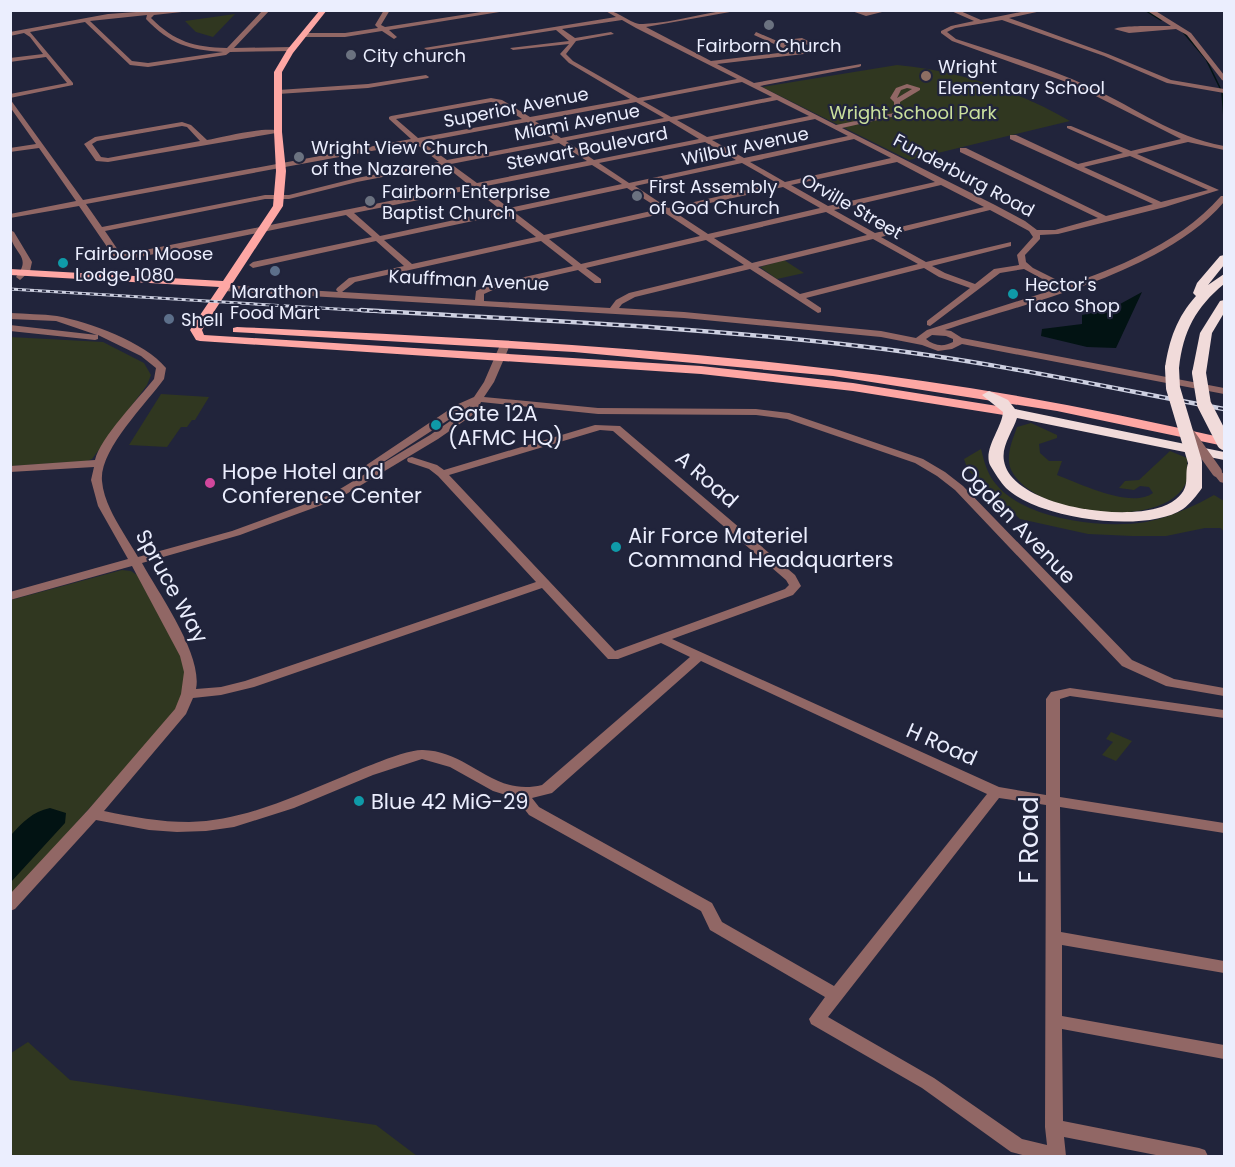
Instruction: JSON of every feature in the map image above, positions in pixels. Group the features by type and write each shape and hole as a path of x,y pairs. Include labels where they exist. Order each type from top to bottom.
{"highway":[{"path":"1196,303 1201,286 1224,258"},
{"path":"1010,412 996,456 1000,470 1021,492 1041,503 1067,512 1098,517 1131,517 1170,509 1187,500 1197,488 1199,477 1173,388 1175,343 1184,320 1196,303 1224,278"},
{"path":"1224,304 1206,333 1199,373 1204,404 1224,442"},
{"path":"989,395 1003,403 1010,412 1224,456"}],"main road":[{"path":"324,10 279,69 278,132 281,166 279,197 275,213 199,324 195,333 204,338 776,366 989,395 1224,442"},
{"name":"Kauffman Avenue","path":"16,275 225,286"},
{"path":"503,351 782,378 919,396 1010,412"}],"street":[{"path":"10,34 86,17 197,10"},
{"path":"86,17 130,63 153,65 226,53 267,10"},
{"path":"387,10 378,23 394,38"},
{"path":"304,35 345,35 508,10"},
{"name":"Funderburg Road","path":"607,10 1023,223 1037,237 1020,259 1025,266"},
{"path":"638,27 738,10"},
{"path":"853,11 866,14 887,10"},
{"path":"952,10 981,22"},
{"path":"1043,10 950,28 943,32 950,39 1083,87 1164,131 1186,140 1224,148"},
{"path":"1149,10 1194,40 1224,79"},
{"path":"152,13 148,18 174,40 198,46 292,50"},
{"path":"715,14 730,21"},
{"path":"427,48 622,18"},
{"path":"1002,18 1106,55 1169,82 1224,91"},
{"path":"1138,29 1177,27"},
{"path":"557,28 573,41"},
{"path":"10,96 70,85 70,81 32,36 24,31"},
{"path":"756,33 797,53"},
{"path":"513,48 611,34"},
{"path":"710,63 797,53 818,47 802,40 778,44"},
{"name":"Orville Street","path":"573,41 564,52 567,59 924,265 950,279 976,287"},
{"path":"10,60 48,55"},
{"path":"754,85 860,65"},
{"path":"278,92 368,86 426,77"},
{"name":"Superior Avenue","path":"10,216 743,80"},
{"name":"Miami Avenue","path":"100,230 265,197 314,192 357,180 778,98"},
{"path":"598,281 417,141 391,118 499,100 818,310"},
{"path":"10,101 100,230"},
{"path":"835,127 898,114 897,101"},
{"name":"Stewart Boulevard","path":"100,230 117,255 128,256 816,117"},
{"path":"206,143 189,126 178,125 90,141 88,146 99,159 105,160 206,143 259,133 278,132"},
{"path":"1034,233 1055,232 1215,190 1069,127"},
{"name":"Wilbur Avenue","path":"253,265 855,137"},
{"path":"1013,137 1162,205"},
{"path":"1077,166 1186,140"},
{"path":"10,150 41,145"},
{"path":"963,150 1106,219"},
{"path":"340,290 352,280 898,159"},
{"path":"479,300 481,292 488,288 943,182"},
{"path":"927,333 1068,289 1121,268 1152,253 1212,213 1224,198"},
{"path":"615,308 632,295 992,207"},
{"path":"348,212 410,267"},
{"path":"10,232 28,262 16,275"},
{"path":"800,297 1008,244"},
{"path":"927,333 976,287 997,271 1025,266 1068,289"},
{"name":"Kauffman Avenue","path":"225,286 340,290 479,300"},
{"name":"Kauffman Avenue","path":"225,286 615,308 904,336 927,333"},
{"path":"10,316 61,319 111,338 158,364 161,374 153,386"},
{"path":"948,347 956,344 965,320"},
{"path":"10,328 74,333 105,340 143,359 153,367 155,377 153,386"},
{"path":"927,333 944,332 957,338 1011,351 1224,391"},
{"path":"927,333 935,347 1011,351"},
{"path":"10,597 258,525 303,507 303,504 402,456 473,410 487,388 503,351"},
{"name":"Spruce Way","path":"10,905 93,814 181,711 189,694 192,665 99,495 96,480 99,463 110,441 153,386"},
{"path":"402,456 422,433 478,399"},
{"name":"Ogden Avenue","path":"478,399 598,411 773,413 811,422 902,454 931,467 958,488 1128,663 1171,683 1224,692"},
{"name":"A Road","path":"440,472 599,427 616,428 795,582 795,588 789,592 660,638"},
{"path":"1186,427 1221,476"},
{"path":"402,456 440,472 612,656 660,638"},
{"path":"10,469 99,463"},
{"path":"189,694 221,691 249,684 544,583"},
{"name":"H Road","path":"660,638 996,792 1224,828"},
{"path":"93,814 150,826 207,826 240,819 274,808 422,754 443,758 507,792 522,795 547,789 699,656"},
{"name":"F Road","path":"1057,1156 1054,1127 1053,699 1056,695 1070,692 1224,714"},
{"path":"996,792 817,1019 928,1083 1017,1146 1057,1156"},
{"path":"522,795 534,811 707,907 716,926 836,995"},
{"path":"1054,937 1224,968"},
{"path":"1054,1021 1224,1052"},
{"path":"1054,1127 1199,1156"}],"green space":[{"path":"235,14 213,37 196,32 185,21"},
{"name":"Wright School Park","path":"897,65 965,77 1008,91 1070,121 909,160 762,87"},
{"path":"784,260 804,273 777,279 760,267"},
{"path":"10,337 103,342 144,363 151,375 147,385 92,459 11,466"},
{"path":"161,394 209,397 195,420 192,420 187,427 181,427 167,447 129,445"},
{"path":"1031,423 1057,435 1057,438 1039,444 1040,453 1049,461 1062,461 1057,475 1079,484 1119,497 1144,497 1153,493 1149,487 1140,486 1134,490 1119,488 1125,481 1139,480 1170,451 1187,458 1185,485 1171,499 1150,508 1124,512 1095,512 1067,506 1042,497 1022,484 1009,462 1017,427"},
{"path":"981,449 988,471 995,483 1008,496 1044,513 1087,522 1128,524 1164,517 1214,495 1224,501 1224,532 1221,528 1205,528 1166,536 1088,534 1020,519 968,470 964,459"},
{"path":"122,570 131,571 137,575 184,661 185,683 178,706 155,735 11,896 11,600"},
{"path":"1111,732 1132,741 1116,761 1102,755 1113,742 1106,739"},
{"path":"28,1042 70,1080 376,1125 417,1156 11,1156 11,1053"}],"shaded area":[{"path":"1142,292 1116,348 1087,347 1041,336 1042,329 1082,324 1082,315 1111,309"},
{"path":"50,808 66,813 65,823 11,882 11,835 33,815"}],"waterway":[{"path":"1145,10 1161,20"},
{"path":"1183,32 1206,59 1221,90"},
{"path":"1222,92 1224,118"}],"railway":[{"path":"10,289 386,312"},
{"path":"361,310 678,329 867,347 1001,367 1224,409"}],"place":[{"name":"Fairborn Church","path":"769,25"},
{"name":"City church","path":"351,55"},
{"name":"Wright Elementary School","path":"926,76"},
{"name":"Wright View Church of the Nazarene","path":"299,157"},
{"name":"First Assembly of God Church","path":"637,196"},
{"name":"Fairborn Enterprise Baptist Church","path":"370,201"},
{"name":"Fairborn Moose Lodge 1080","path":"63,263"},
{"name":"Marathon Food Mart","path":"275,271"},
{"name":"Hector's Taco Shop","path":"1013,294"},
{"name":"Shell","path":"169,319"},
{"name":"Gate 12A (AFMC HQ)","path":"436,425"},
{"name":"Hope Hotel and Conference Center","path":"210,483"},
{"name":"Air Force Materiel Command Headquarters","path":"616,547"},
{"name":"Blue 42 MiG-29","path":"359,801"}]}
